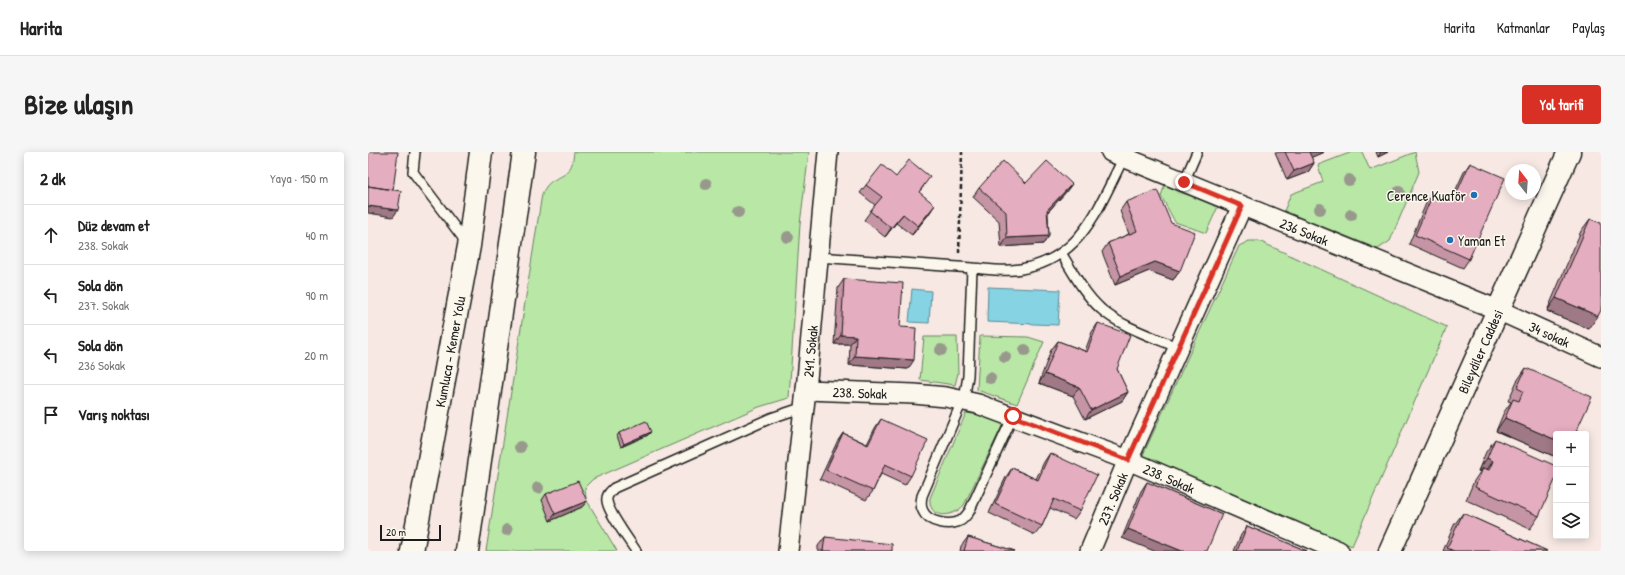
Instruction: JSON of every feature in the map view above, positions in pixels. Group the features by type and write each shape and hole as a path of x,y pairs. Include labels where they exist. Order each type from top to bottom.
{"main road":[{"name":"Kumluca - Kemer Yolu","path":"412,551 469,246 481,152"},
{"path":"467,551 524,152"},
{"name":"Bileydiler Caddesi","path":"1390,551 1569,152"}],"street":[{"name":"241. Sokak","path":"788,551 805,400 828,152"},
{"name":"236 Sokak","path":"1118,155 1498,310"},
{"name":"237. Sokak","path":"1090,551 1128,460 1242,206"},
{"name":"34 sokak","path":"1498,310 1601,357"},
{"name":"238. Sokak","path":"805,400 914,394 964,400 1013,416 1128,460 1339,551"}],"lane":[{"path":"415,152 413,172 469,246"},
{"path":"1184,182 1197,152"},
{"path":"818,257 972,268 1019,269 1032,267 1054,258 1079,239 1093,220 1118,155"},
{"path":"1061,253 1091,298 1101,310 1116,320 1178,348"},
{"path":"972,268 968,376 964,400 922,496 922,511 926,515 934,521 952,523 961,521 969,512 1013,416"},
{"path":"636,551 610,510 607,501 608,493 614,488 771,418 795,410 805,400"}],"path":[{"path":"959,267 962,152"}],"green space":[{"path":"574,152 809,152 800,224 789,398 759,407 593,479 585,487 586,499 617,551 486,551 542,194 551,181 565,174 570,169"},
{"path":"1352,152 1362,152 1370,170 1415,152 1419,172 1390,241 1378,249 1284,211 1291,194 1323,182 1318,165"},
{"path":"1166,181 1220,202 1206,233 1175,222 1161,196"},
{"path":"1249,241 1259,241 1447,327 1352,546 1142,457 1239,246"},
{"path":"980,336 1028,337 1044,342 1017,404 977,390"},
{"path":"924,337 957,337 958,373 955,385 920,380"},
{"path":"966,413 980,415 1003,424 964,505 954,512 942,515 933,510 930,505 930,498"}],"water":[{"path":"988,287 1060,290 1058,325 987,322"},
{"path":"912,289 931,291 929,323 909,322"}],"building":[{"path":"368,152 398,152 393,190 368,186"},
{"path":"1285,152 1309,152 1314,163 1294,171"},
{"path":"909,160 930,177 919,192 935,205 918,226 903,214 891,228 870,211 882,197 866,185 882,165 896,177"},
{"path":"1003,161 1026,183 1047,161 1072,184 1047,210 1049,236 1007,238 1006,212 979,188"},
{"path":"1470,163 1505,178 1469,259 1415,235 1434,192 1453,201"},
{"path":"368,186 401,191 398,210 368,206"},
{"path":"1157,190 1171,223 1195,232 1180,271 1155,262 1121,276 1108,243 1137,231 1126,202"},
{"path":"1590,219 1601,223 1601,310 1598,316 1556,298"},
{"path":"844,279 903,283 900,327 916,328 914,360 855,356 856,336 841,335"},
{"path":"1098,323 1130,335 1117,369 1128,392 1091,410 1079,387 1045,374 1058,341 1087,352"},
{"path":"1526,368 1592,397 1576,431 1553,431 1553,439 1505,418 1513,399 1519,401 1523,391 1517,388"},
{"path":"881,419 928,440 911,476 885,464 873,491 826,470 843,433 868,445"},
{"path":"646,421 651,432 624,444 619,433"},
{"path":"1495,439 1553,465 1553,485 1539,516 1475,487 1483,468 1489,470 1493,461 1487,458"},
{"path":"1050,453 1097,475 1080,511 1054,499 1042,526 995,504 1012,468 1038,480"},
{"path":"578,481 587,501 555,514 546,494"},
{"path":"1147,482 1222,514 1207,551 1182,551 1128,529"},
{"path":"1463,513 1547,551 1454,551 1447,548"},
{"path":"1247,526 1307,551 1237,551"},
{"path":"825,537 892,544 892,551 823,551"},
{"path":"968,537 1015,551 964,551"}],"place":[{"name":"Cerence Kuaför","path":"1474,195"},
{"name":"Yaman Et","path":"1450,240"}],"route":[{"path":"1013,416 1128,460 1242,206 1184,182"}]}
